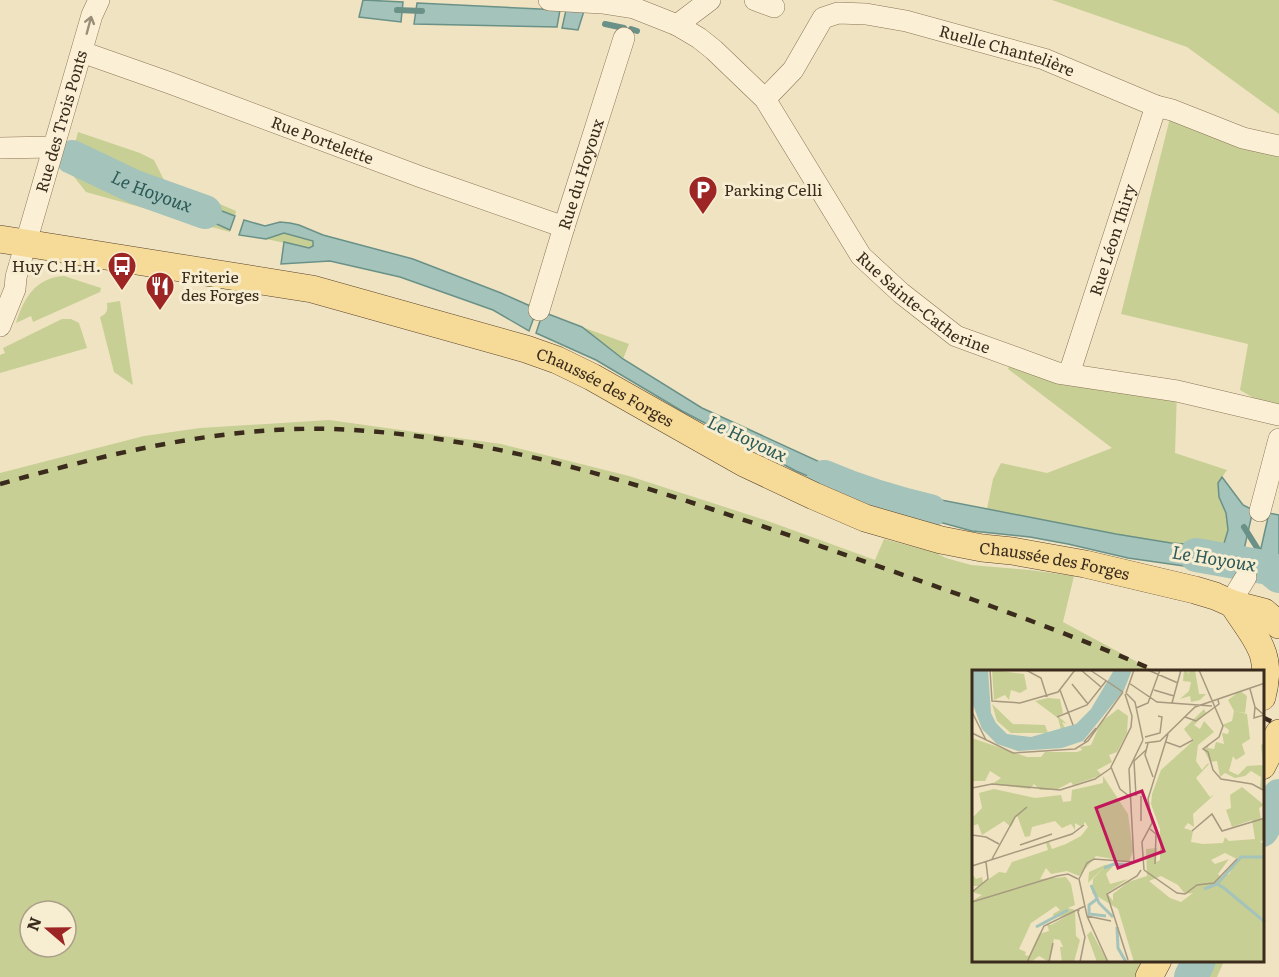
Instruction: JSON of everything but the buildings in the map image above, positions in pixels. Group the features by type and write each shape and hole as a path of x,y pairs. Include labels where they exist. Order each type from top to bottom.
{"main road":[{"name":"Chaussée des Forges","path":"0,239 312,290 526,349 557,360 592,377 744,463 865,518 941,540 982,548 1022,552 1195,590 1232,604 1264,612 1279,626"},
{"path":"1232,604 1273,660 1264,692"},
{"path":"1264,764 1279,734"},
{"path":"1149,977 1157,962"}],"street":[{"name":"Rue des Trois Ponts","path":"0,326 15,289 16,276 53,147 92,15 99,0"},
{"name":"Rue Sainte-Catherine","path":"549,0 602,3 634,8 677,25 714,50 765,99 861,256 901,293 956,336 1058,373 1177,391 1279,415"},
{"path":"677,25 710,0"},
{"name":"Ruelle Chantelière","path":"765,99 793,69 823,18 838,13 866,14 906,21 1044,59 1156,106 1243,138 1279,146"},
{"name":"Rue du Hoyoux","path":"539,310 624,38"},
{"name":"Rue Portelette","path":"82,52 421,177 564,227"},
{"name":"Rue Léon Thiry","path":"1069,374 1156,106"},
{"path":"6,148 53,147"},
{"path":"0,296 16,276"},
{"path":"1260,511 1279,439"},
{"path":"1232,604 1246,577"}],"green space":[{"path":"1052,0 1279,0 1279,114 1187,47"},
{"path":"1172,110 1279,146 1279,413 1240,390 1248,344 1121,314"},
{"path":"78,132 154,160 164,180 236,211 235,216 198,202 165,201 230,230 230,232 86,192 68,169"},
{"path":"284,233 313,241 313,246 309,248 266,239"},
{"path":"64,276 101,288 100,292 33,322 31,316 16,323 27,298 38,285"},
{"path":"120,301 133,385 114,372 100,317 106,312 107,303"},
{"path":"62,319 71,319 79,323 87,348 0,373 0,355 5,353 3,348"},
{"path":"582,327 629,344 623,359"},
{"path":"1013,357 1177,391 1175,453 1227,470 1218,483 1219,497 1226,513 1228,530 1224,547 1171,543 987,509 993,479 1001,463 1047,473 1112,448 1008,369"},
{"path":"329,420 501,444 629,476 765,520 875,560 884,539 971,565 1074,576 1063,622 1152,670 972,670 972,962 1146,962 1137,977 0,977 0,473 144,436 200,428"},
{"path":"1199,962 1224,962 1217,977 1191,977"}],"water":[{"path":"363,0 403,2 401,22 359,17"},
{"path":"417,3 560,10 557,27 414,24"},
{"path":"566,10 584,11 578,30 562,28"},
{"path":"177,194 235,216 230,230 165,201 162,196"},
{"path":"244,220 265,226 280,222 299,225 323,235 413,259 537,309 529,331 493,310 400,277 330,261 281,264 284,242 309,248 313,246 313,241 284,233 266,239 239,235"},
{"path":"543,312 582,327 623,359 702,408 872,486 866,501 796,471 682,411 596,360 536,333"},
{"path":"1222,477 1243,505 1253,510 1238,576 1219,571 1128,558 1030,537 972,531 881,506 890,490 1116,534 1171,543 1223,547 1228,530 1226,513 1219,497 1218,483"},
{"path":"1269,513 1279,515 1279,584 1254,579"}],"waterway":[{"path":"397,10 422,11"},
{"path":"605,24 624,28"},
{"path":"631,29 637,31"},
{"name":"Le Hoyoux","path":"72,157 135,187 205,212"},
{"name":"Le Hoyoux","path":"824,477 877,497 930,511"},
{"path":"1244,527 1264,559"},
{"name":"Le Hoyoux","path":"1196,555 1269,568 1279,576"},
{"name":"Le Hoyoux","path":"1264,826 1279,796"},
{"name":"Le Hoyoux","path":"1191,977 1198,962"}],"railway":[{"path":"0,484 81,462 164,444 248,432 332,429 458,442 520,454 582,470 703,506 991,606 1154,670"},
{"path":"1264,718 1279,725"}],"place":[{"name":"Parking Celli","path":"703,216"},
{"name":"Huy C.H.H.","path":"122,292"},
{"name":"Friterie des Forges","path":"160,312"}]}
